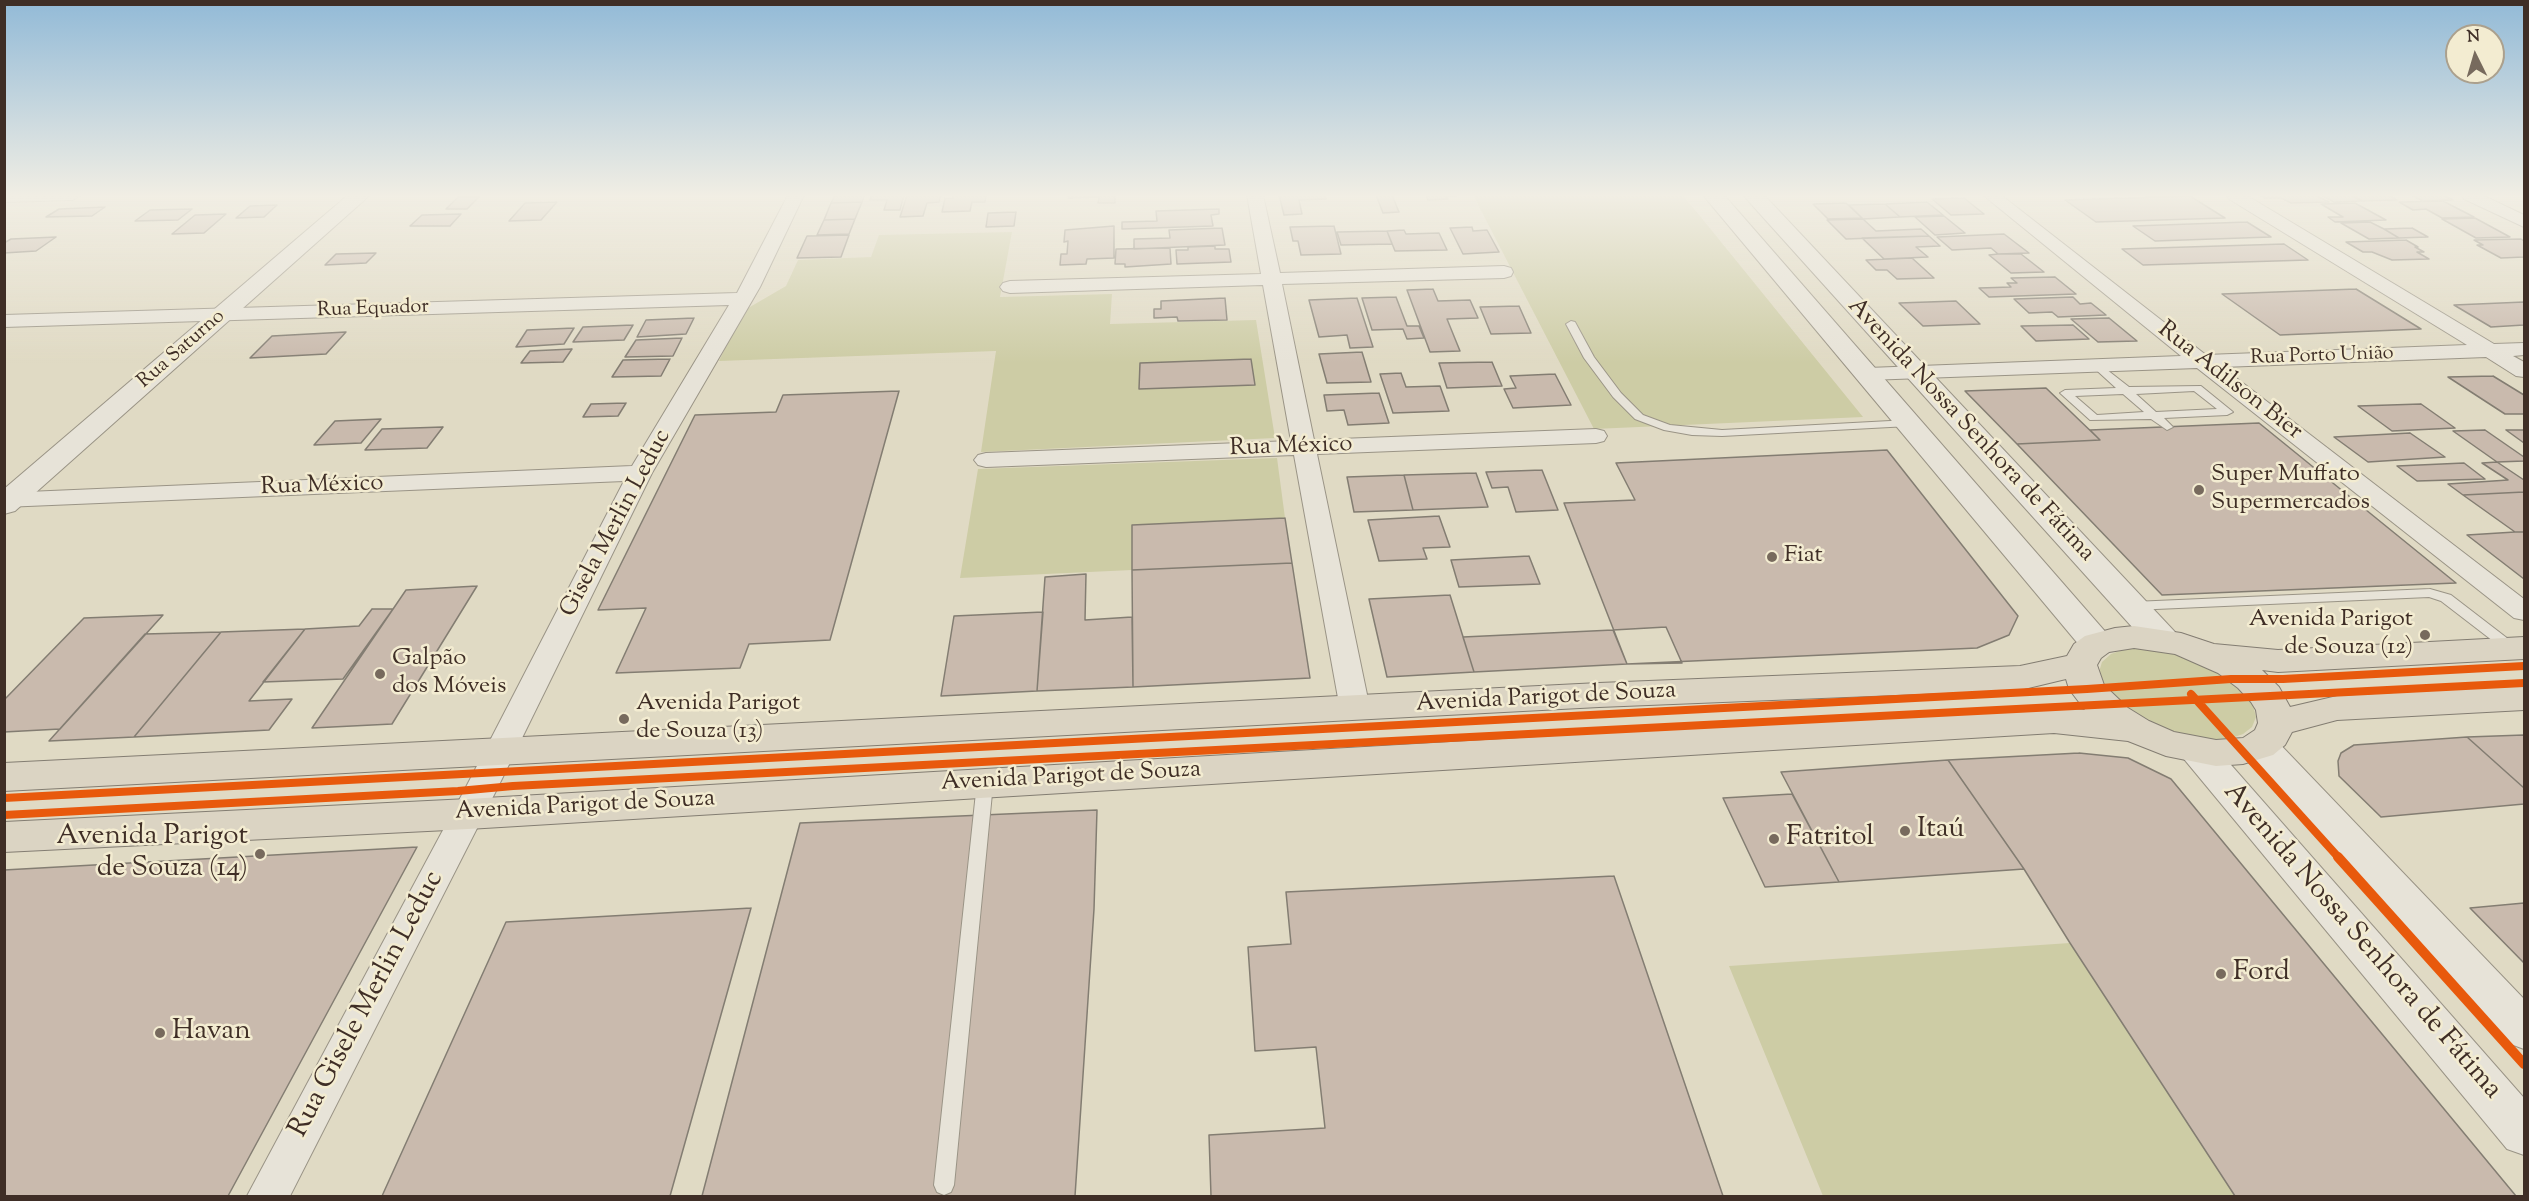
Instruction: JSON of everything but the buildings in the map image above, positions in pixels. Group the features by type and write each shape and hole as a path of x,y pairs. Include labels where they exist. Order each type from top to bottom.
{"main road":[{"name":"Avenida Parigot de Souza","path":"4,777 1599,695 2020,678 2089,655 2115,639 2134,637 2163,640 2205,653 2230,665 2251,680 2266,696 2274,710 2268,735"},
{"name":"Avenida Parigot de Souza","path":"2205,653 2278,661 2518,648"},
{"name":"Avenida Parigot de Souza","path":"2089,655 2087,688 2098,703 2136,730 2166,743 2216,753 2242,751 2268,735 2337,708 2524,698"},
{"name":"Avenida Parigot de Souza","path":"4,837 468,814 2054,720 2094,723 2136,730"}],"street":[{"name":"Rua Saturno","path":"6,497 280,251"},
{"name":"Rua Saturno","path":"212,314 290,251"},
{"name":"Gisela Merlin Leduc","path":"468,814 640,473 742,299 767,251"},
{"path":"1266,251 1355,709"},
{"name":"Avenida Nossa Senhora de Fátima","path":"1762,251 1909,423 2089,655"},
{"name":"Avenida Nossa Senhora de Fátima","path":"1805,251 2163,640"},
{"name":"Rua Adilson Bier","path":"2062,251 2524,612"},
{"path":"2327,251 2524,371"},
{"path":"1010,287 1504,272"},
{"name":"Rua Equador","path":"4,321 742,299"},
{"name":"Rua Porto União","path":"1868,374 2524,349"},
{"name":"Rua México","path":"986,460 1596,436"},
{"name":"Rua México","path":"6,497 640,473"},
{"name":"Avenida Nossa Senhora de Fátima","path":"2268,735 2524,1029"},
{"name":"Avenida Nossa Senhora de Fátima","path":"2197,750 2524,1133"},
{"name":"Rua Gisele Merlin Leduc","path":"268,1197 468,814"}],"lane":[{"path":"1570,324 1589,358 1617,395 1639,417 1668,428 1722,433 1909,423"},
{"path":"2097,365 2167,427"},
{"path":"2197,388 2227,412 2094,418 2065,393 2126,391 2197,388"},
{"path":"2132,606 2430,593 2446,598 2518,648"},
{"path":"944,1185 985,783"}],"green space":[{"path":"873,251 1008,251 1000,297 1112,294 1110,324 1256,320 1275,438 981,452 996,351 719,361 743,311 786,286 798,260 871,257"},
{"path":"1502,251 1728,251 1863,417 1594,429"},
{"path":"1277,458 1285,518 1132,525 1132,570 960,578 978,469"},
{"path":"2143,648 2181,654 2219,670 2246,693 2253,705 2256,717 2252,727 2243,734 2229,739 2210,740 2165,731 2125,710 2102,684 2099,672 2102,662 2111,654 2125,649"},
{"path":"2070,943 2237,1196 1823,1196 1729,966"}],"cycle path":[{"path":"4,798 2087,689 2231,679 2283,679 2524,666"},
{"path":"4,815 458,791 513,786 2524,683"},
{"path":"2191,694 2524,1064"}],"place":[{"name":"Super Muffato Supermercados","path":"2199,490"},
{"name":"Fiat","path":"1772,557"},
{"name":"Avenida Parigot de Souza (12)","path":"2425,635"},
{"name":"Galpão dos Móveis","path":"380,674"},
{"name":"Avenida Parigot de Souza (13)","path":"624,719"},
{"name":"Itaú","path":"1905,831"},
{"name":"Fatritol","path":"1774,839"},
{"name":"Avenida Parigot de Souza (14)","path":"260,854"},
{"name":"Ford","path":"2221,974"},
{"name":"Havan","path":"160,1033"}]}
